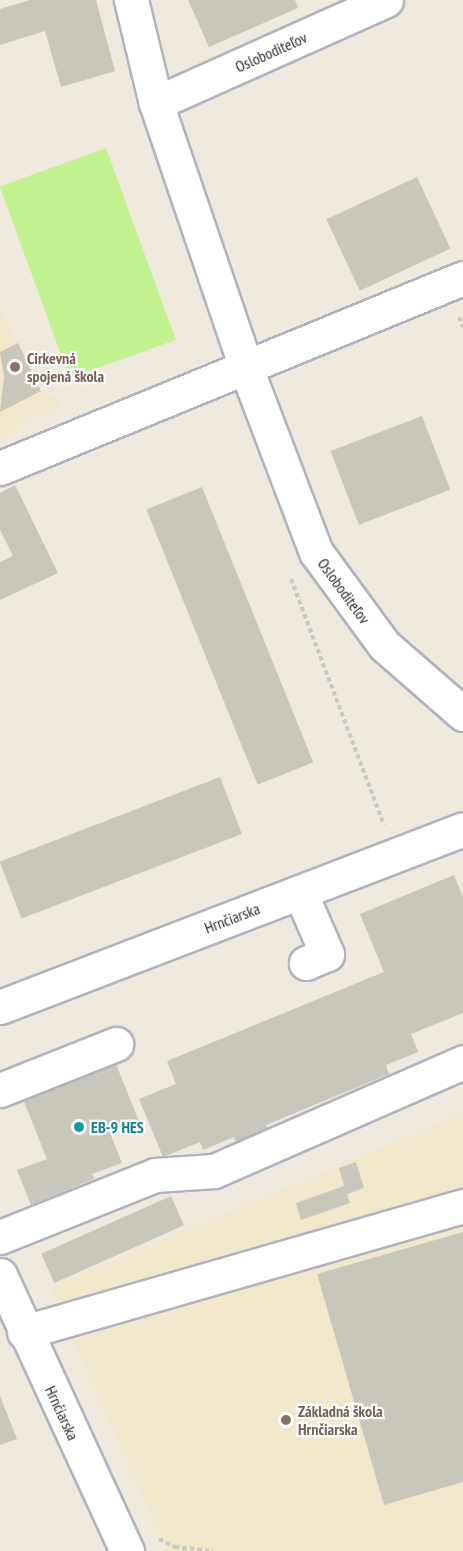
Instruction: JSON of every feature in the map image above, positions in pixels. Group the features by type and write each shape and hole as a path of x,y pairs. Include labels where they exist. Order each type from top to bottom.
{"street":[{"name":"Osloboditeľov","path":"131,0 156,104 246,368 316,552 384,645 463,714"},
{"name":"Osloboditeľov","path":"156,104 386,0"},
{"path":"0,468 463,278"},
{"name":"Hrnčiarska","path":"0,1007 463,829"},
{"path":"300,892 327,954 306,963"},
{"path":"0,1090 116,1044"},
{"path":"0,1237 155,1175 214,1171 463,1062"},
{"path":"24,1332 463,1206"},
{"name":"Hrnčiarska","path":"0,1275 24,1332 127,1551"}],"path":[{"path":"316,552 290,578 386,831"}],"shaded area":[{"name":"Cirkevná spojená škola","path":"0,306 41,391 60,400 59,408 34,416 0,439"},
{"name":"Základná škola Hrnčiarska","path":"463,1113 463,1551 167,1551 50,1288"}],"green space":[{"path":"106,148 176,340 70,378 0,187"}],"building":[{"path":"30,0 96,0 115,71 61,87 45,31 0,45 0,9"},
{"path":"188,0 295,0 298,8 209,47"},
{"path":"417,177 450,249 360,291 326,219"},
{"path":"18,343 41,391 0,412 4,377 0,352"},
{"path":"422,416 450,490 359,525 331,451"},
{"path":"15,485 58,573 0,600 0,562 13,556 0,530 0,493"},
{"path":"202,487 313,762 258,785 146,509"},
{"path":"220,777 242,834 22,919 0,861"},
{"path":"454,875 463,897 463,1013 411,1034 418,1052 386,1065 389,1074 266,1125 268,1129 236,1142 234,1137 203,1150 200,1142 163,1157 139,1099 176,1084 167,1061 384,972 360,914"},
{"name":"EB-9 HES","path":"113,1057 139,1121 110,1133 122,1163 92,1174 94,1179 31,1205 17,1170 47,1159 21,1094"},
{"path":"356,1162 364,1188 347,1194 350,1203 301,1220 296,1203 344,1186 339,1168"},
{"path":"171,1196 184,1225 54,1283 41,1254"},
{"path":"463,1232 463,1482 384,1505 317,1274"},
{"path":"0,1396 17,1439 0,1445"}],"place":[{"name":"Cirkevná spojená škola","path":"15,367"},
{"name":"EB-9 HES","path":"79,1127"},
{"name":"Základná škola Hrnčiarska","path":"286,1420"}]}
